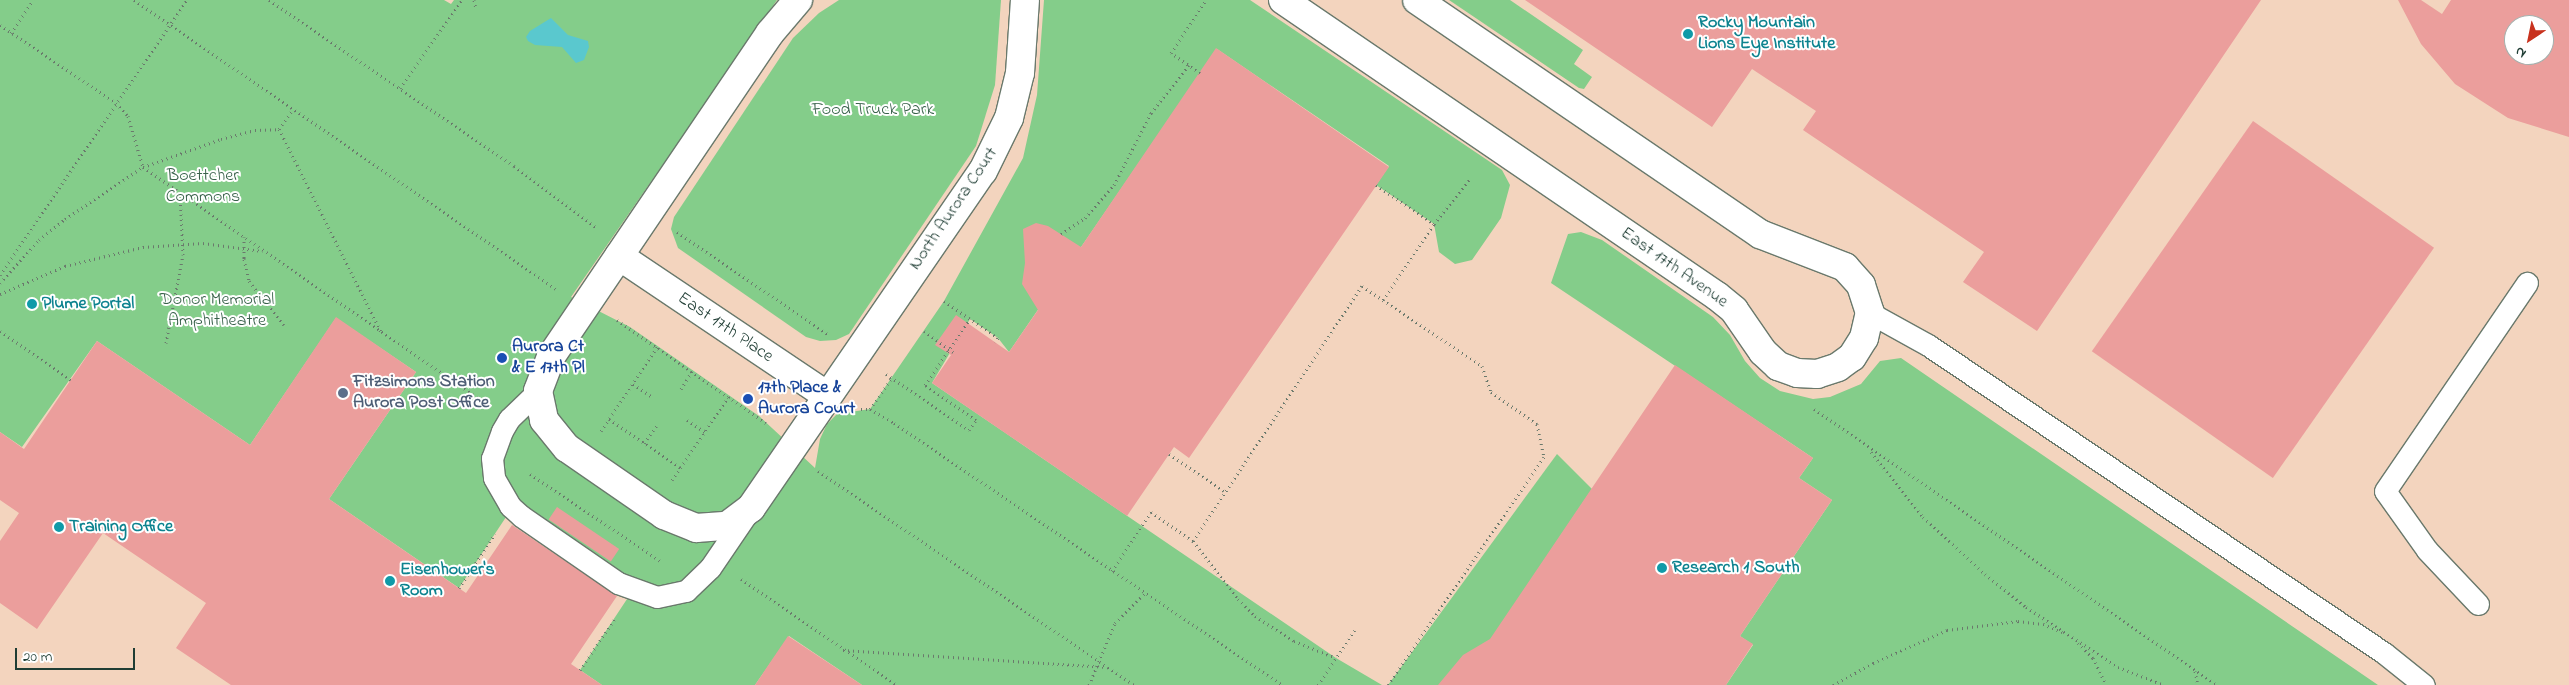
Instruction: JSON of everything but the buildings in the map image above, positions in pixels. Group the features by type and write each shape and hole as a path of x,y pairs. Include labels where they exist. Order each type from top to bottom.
{"street":[{"path":"798,0 770,33 548,362 538,391 544,420 567,448 678,523 696,528 719,528 740,518 756,500 826,396"},
{"name":"North Aurora Court","path":"826,396 983,171 1002,136 1020,73 1025,0"},
{"name":"East 17th Avenue","path":"1283,0 1717,296 1738,315 1763,352 1778,366 1808,374 1838,367 1860,346 1870,312"},
{"path":"1417,0 1760,234 1845,267 1861,285 1870,312"},
{"name":"East 17th Place","path":"619,256 826,396"}],"lane":[{"path":"2478,604 2427,550 2385,491 2527,283"},
{"path":"1870,312 1928,345 2384,653 2424,685"},
{"path":"538,391 510,418 502,431 492,458 494,478 510,506 521,516 626,587 650,596 666,597 694,586 710,568 756,500"}],"path":[{"path":"11,33 33,0"},
{"path":"134,0 561,292 630,326 730,396 681,468 609,419 658,346"},
{"path":"0,275 186,0"},
{"path":"269,0 274,1 514,166 597,229"},
{"path":"400,88 462,0"},
{"path":"474,0 476,9"},
{"path":"1200,73 1171,53 1206,0"},
{"path":"0,25 116,103 128,116 143,167 486,404"},
{"path":"1061,234 1086,218 1114,186 1151,113 1189,65"},
{"path":"279,129 293,109"},
{"path":"0,283 59,224 92,198 143,167 221,139 255,130 279,129"},
{"path":"279,129 382,332"},
{"path":"1383,300 1434,224 1470,179"},
{"path":"1376,185 1434,224"},
{"path":"166,343 180,277 183,243 180,193"},
{"path":"642,222 671,229 969,430 976,420 925,386 951,350 970,319"},
{"path":"244,237 242,248 249,281 284,325"},
{"path":"0,294 39,275 86,260 143,247 183,243 265,251"},
{"path":"1193,541 1224,491 1362,286 1482,366 1491,392 1537,424 1544,457 1388,685"},
{"path":"944,301 998,338 995,342"},
{"path":"0,331 71,380"},
{"path":"924,332 951,350"},
{"path":"680,389 693,370"},
{"path":"892,378 870,409 1283,685"},
{"path":"633,384 651,396"},
{"path":"1814,411 2217,685"},
{"path":"686,420 705,432"},
{"path":"644,443 657,425"},
{"path":"1869,450 1941,536 2026,607 2118,666 2164,685"},
{"path":"1169,454 1224,491"},
{"path":"523,468 667,566"},
{"path":"815,469 1134,685"},
{"path":"1112,571 1151,512 1193,541 1238,599 1255,616 1294,641 1336,658"},
{"path":"738,578 897,685"},
{"path":"1089,685 1099,666 1115,623 1145,593"},
{"path":"1833,685 1873,662 1947,630 2018,621 2043,624 2071,637 2093,658 2106,685"},
{"path":"1318,685 1354,630"},
{"path":"843,650 1107,667"},
{"path":"2195,671 2198,685"}],"shaded area":[{"path":"0,0 2569,0 2569,685 0,685"}],"green space":[{"name":"Boettcher Commons","path":"0,0 444,0 451,4 454,0 777,0 571,297 630,327 759,416 815,468 820,439 827,424 837,414 870,409 944,301 1023,158 1037,95 1044,0 1250,0 1502,170 1510,185 1501,218 1472,260 1455,264 1439,252 1434,224 1376,185 1389,166 1217,49 1009,352 998,338 970,319 932,383 1336,658 1382,685 862,685 789,636 755,685 602,685 580,670 633,590 512,508 459,588 329,499 416,372 336,318 250,445 97,341 22,447 0,432"},
{"name":"Food Truck Park","path":"839,0 1001,0 995,85 976,146 849,334 836,340 820,341 806,337 678,248 671,229 674,217 793,38 819,13"},
{"path":"1449,0 1510,0 1583,50 1574,64 1592,77 1584,89 1579,88"},
{"path":"1581,232 1602,240 1713,317 1730,335 1745,361 1760,378 1780,391 1813,399 1830,397 1861,384 1880,361 1901,358 2378,685 1726,685 1753,645 1740,636 1832,500 1799,478 1813,458 1551,283 1568,234"},
{"path":"1557,454 1592,489 1460,685 1388,685"}],"water":[{"path":"551,18 568,35 588,41 589,47 584,60 576,63 562,47 535,45 528,41 526,37 530,31"}],"place":[{"name":"Rocky Mountain Lions Eye Institute","path":"1688,34"},
{"name":"Plume Portal","path":"32,304"},
{"name":"Aurora Ct & E 17th Pl","path":"502,358"},
{"name":"Fitzsimons Station Aurora Post Office","path":"343,393"},
{"name":"17th Place & Aurora Court","path":"748,399"},
{"name":"Training Office","path":"59,527"},
{"name":"Research 1 South","path":"1662,568"},
{"name":"Eisenhower's Room","path":"390,581"}],"park label":[{"name":"Donor Memorial Amphitheatre","path":"217,311"}]}
